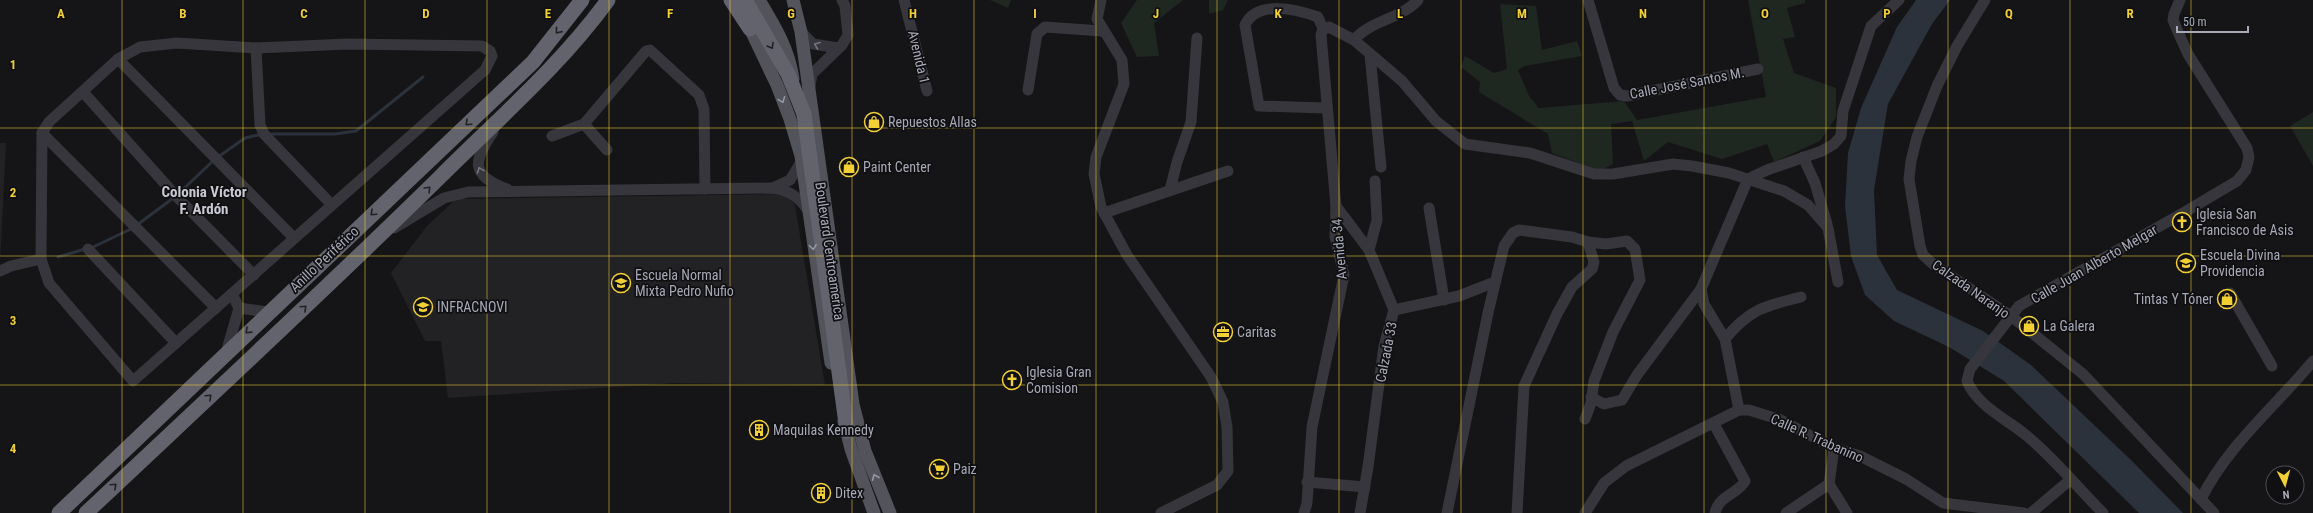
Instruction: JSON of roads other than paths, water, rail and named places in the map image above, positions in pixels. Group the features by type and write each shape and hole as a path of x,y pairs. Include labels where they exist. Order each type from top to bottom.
{"highway":[{"name":"Anillo Periférico","path":"59,513 268,312 533,62 582,0"},
{"name":"Anillo Periférico","path":"86,513 374,242 529,92 594,19 608,0"},
{"path":"594,19 616,0"},
{"path":"731,0 751,30"},
{"path":"744,0 788,74 804,114 847,431"}],"main road":[{"name":"Boulevard Centroamerica","path":"737,0 777,85 801,159 807,209 836,398 847,431 851,449 873,513"},
{"path":"759,0 781,38 792,68 800,129 801,159"},
{"name":"Boulevard Centroamerica","path":"793,0 801,32 854,404 865,451 890,513"}],"street":[{"path":"809,91 812,74 838,48 848,35 842,0"},
{"name":"Avenida 1","path":"904,0 927,91"},
{"path":"1101,0 1097,19 1102,31 1122,60 1124,84 1096,157 1094,174 1104,212 1116,237 1211,377 1223,402 1228,434 1228,471 1217,485 1161,513"},
{"path":"1354,40 1372,25 1386,20 1418,0"},
{"name":"Calle José Santos M.","path":"1588,0 1614,88 1620,94 1627,96 1758,69"},
{"path":"1592,397 1604,404 1622,400 1637,375 1700,289 1748,179 1767,170 1822,151 1834,144 1841,136 1843,111 1871,26 1898,0"},
{"name":"Calzada Naranjo","path":"1985,0 1957,46 1937,86 1918,137 1911,161 1909,179 1920,246 1923,255 2083,374 2214,513"},
{"name":"Calle Juan Alberto Melgar","path":"2070,480 2027,436 1982,403 1971,391 1967,381 1970,369 2020,306 2224,189 2237,180 2246,170 2249,157 2246,148 2188,54 2173,20 2180,0"},
{"path":"1326,108 1259,106 1245,25 1248,17 1263,9 1277,7 1292,8 1318,17 1323,29 1329,27 1354,40 1402,81 1436,121 1465,144 1530,154 1594,174 1613,174 1672,164 1710,169 1748,179 1784,191 1808,205 1828,228"},
{"path":"1028,90 1037,34 1041,28 1102,31"},
{"name":"Avenida 34","path":"1304,513 1307,503 1307,482 1312,427 1344,275 1335,236 1336,206 1326,108 1321,35 1323,29"},
{"path":"801,32 813,44 838,48"},
{"path":"1170,190 1177,162 1191,122 1197,38"},
{"path":"177,43 256,48 364,44 482,46 490,51 491,62 485,70 331,204 254,275 133,381 49,283 41,259 42,133 49,122 118,59 146,45 177,43"},
{"path":"256,48 260,125 264,134 274,147 331,204"},
{"path":"552,136 584,124 646,51 650,50 699,95 704,109 705,189"},
{"path":"1370,55 1381,167"},
{"path":"118,59 294,238"},
{"path":"83,92 176,196 254,275"},
{"path":"504,115 480,150 478,163 484,178 511,190"},
{"path":"584,124 607,150"},
{"path":"42,133 216,308"},
{"path":"1803,157 1814,183 1828,228 1838,282"},
{"path":"772,188 790,180 801,159"},
{"path":"1104,212 1228,171"},
{"path":"1369,250 1377,220 1375,181"},
{"path":"374,242 444,198 468,192 511,190 772,188 793,194 807,209"},
{"name":"Calzada 33","path":"1336,206 1369,250 1394,310 1384,346 1365,487 1360,513"},
{"path":"1429,208 1444,300"},
{"path":"1447,513 1495,282 1504,246 1513,233 1519,230 1572,237 1588,242 1606,244 1627,241 1635,249 1640,280 1613,332 1594,380 1592,397 1585,419"},
{"path":"1517,513 1524,386 1557,314 1572,287 1592,269 1594,262 1588,242"},
{"path":"88,249 176,343"},
{"path":"0,271 11,266 41,259"},
{"path":"1394,310 1444,300 1495,282"},
{"path":"1585,513 1604,483 1626,466 1657,449 1714,424 1739,410 1725,339 1704,304 1700,289"},
{"path":"226,353 239,308 232,294"},
{"path":"2230,294 2272,366"},
{"path":"1725,339 1754,311 1765,305 1801,297"},
{"path":"239,308 268,312"},
{"path":"2201,499 2211,479 2236,446 2313,361"},
{"name":"Calle R. Trabanino","path":"1739,410 1749,410 1781,420 1834,448 1874,462 1906,479 1943,503 2024,513"},
{"path":"1714,424 1745,481 1718,504 1715,513"},
{"path":"1834,448 1829,484 1847,513"},
{"path":"2031,513 2070,480 2103,513"},
{"path":"1307,482 1365,487"},
{"path":"1786,513 1829,484"}],"waterway":[{"path":"268,134 335,134 356,131 423,77"},
{"path":"218,157 245,138 262,134"},
{"path":"137,225 176,196 214,160"},
{"path":"91,248 133,228"},
{"path":"58,257 85,249"}],"place":[{"name":"Repuestos Allas","path":"874,122"},
{"name":"Paint Center","path":"849,167"},
{"name":"Iglesia San Francisco de Asis","path":"2182,222"},
{"name":"Escuela Divina Providencia","path":"2186,263"},
{"name":"Escuela Normal Mixta Pedro Nufio","path":"621,283"},
{"name":"Tintas Y Tóner","path":"2227,299"},
{"name":"INFRACNOVI","path":"423,307"},
{"name":"La Galera","path":"2029,326"},
{"name":"Caritas","path":"1223,332"},
{"name":"Iglesia Gran Comision","path":"1012,380"},
{"name":"Maquilas Kennedy","path":"759,430"},
{"name":"Paiz","path":"939,469"},
{"name":"Ditex","path":"821,493"}],"district":[{"name":"Colonia Víctor F. Ardón","path":"204,200"}]}
